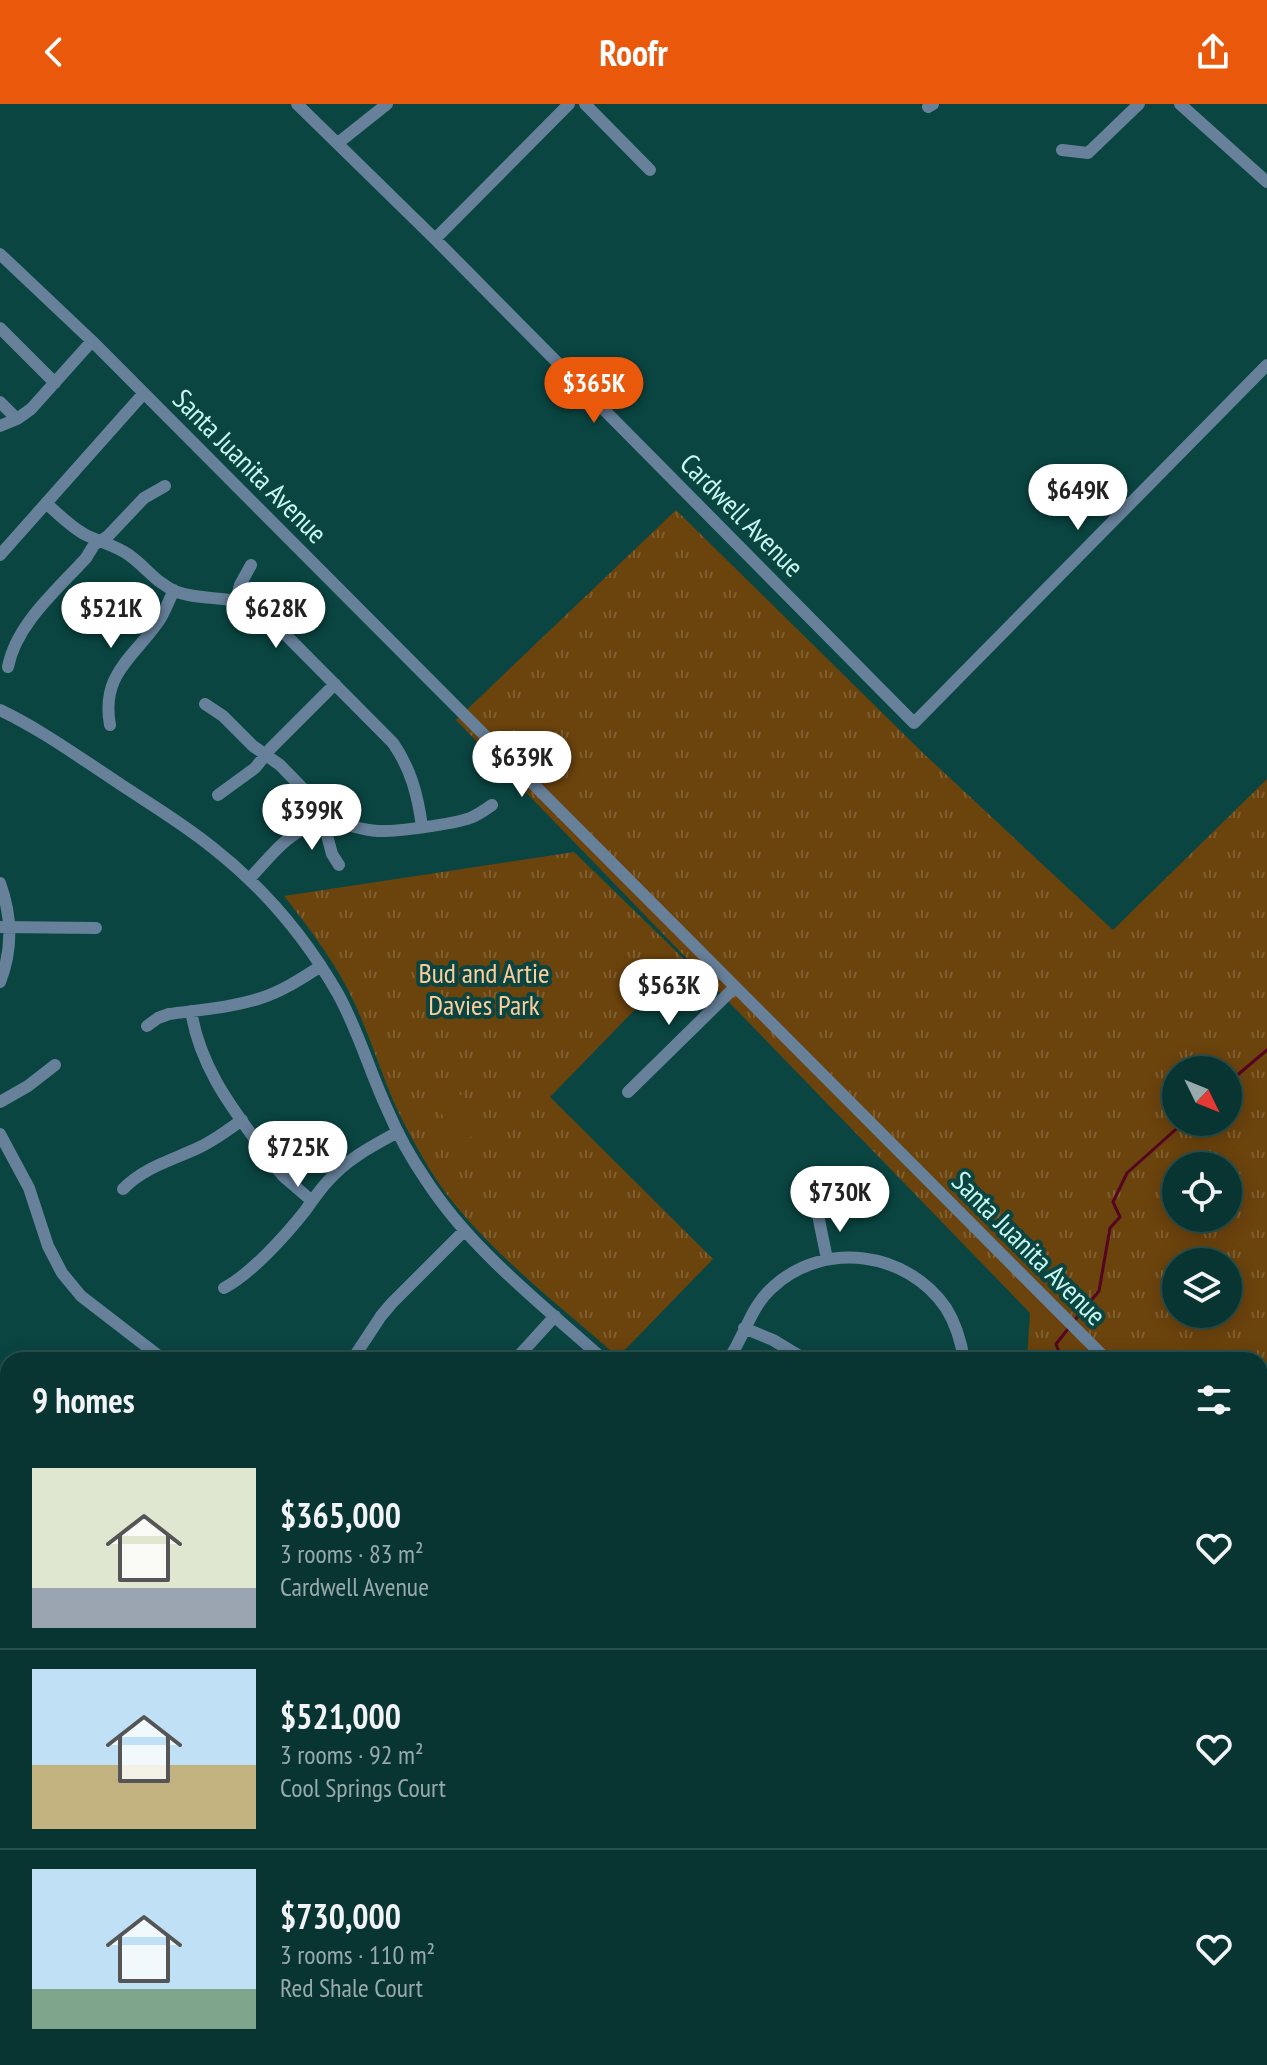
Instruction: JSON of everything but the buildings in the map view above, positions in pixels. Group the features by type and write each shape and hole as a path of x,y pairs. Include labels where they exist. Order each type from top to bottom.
{"street":[{"name":"Cardwell Avenue","path":"297,104 435,239 914,723 1267,365"},
{"path":"338,143 387,104"},
{"path":"435,239 569,104"},
{"path":"585,104 650,170"},
{"path":"1062,150 1088,153 1139,104"},
{"path":"1180,104 1267,182"},
{"name":"Santa Juanita Avenue","path":"0,254 92,341 1099,1352"},
{"path":"0,328 55,383"},
{"path":"0,426 31,409 92,341"},
{"path":"0,555 144,393"},
{"path":"0,402 17,419"},
{"path":"8,667 24,628 94,545 108,536 144,498 165,486"},
{"path":"46,503 72,526 128,554 154,579 174,590 190,596 236,600 265,614 393,743 414,784 422,827"},
{"path":"236,600 251,565"},
{"path":"110,725 108,701 114,678 156,625 174,590"},
{"path":"218,795 248,775 335,684"},
{"path":"205,704 280,765 310,795 318,806 332,854 339,865"},
{"path":"0,710 36,729 192,832 249,879 280,912 321,966 354,1026 398,1132 426,1181 464,1231 595,1352"},
{"path":"249,879 292,836 306,828 324,823 378,831 422,827 462,820 492,805"},
{"path":"0,883 8,910 5,927 8,959 0,982"},
{"path":"5,927 96,928"},
{"path":"147,1026 158,1018 262,998 321,966"},
{"path":"628,1092 735,987"},
{"path":"191,1011 198,1043 216,1082 273,1164 312,1201"},
{"path":"0,1102 55,1065"},
{"path":"123,1189 148,1169 199,1147 242,1120"},
{"path":"224,1288 250,1270 303,1214 328,1180 347,1163 398,1132"},
{"path":"0,1134 29,1188 54,1260 71,1285 99,1311 153,1352"},
{"path":"818,1215 827,1259"},
{"path":"357,1352 392,1303 464,1231"},
{"path":"732,1352 761,1299 772,1288 798,1269 844,1257 876,1259 919,1280 946,1308 960,1337 963,1352"},
{"path":"522,1352 555,1316"},
{"path":"744,1328 794,1352"}],"green space":[{"path":"676,510 923,753 1113,930 1267,779 1267,1352 1028,1352 1030,1313 456,720"},
{"name":"Bud and Artie Davies Park","path":"574,852 684,959 550,1097 713,1259 623,1352 612,1352 497,1250 436,1179 396,1108 346,986 284,896"},
{"path":"462,1094 484,1128 461,1143 439,1110"}],"waterway":[{"path":"1242,1071 1267,1050"},
{"path":"1075,1320 1099,1291 1110,1228 1120,1217 1113,1202 1127,1173 1168,1136"},
{"path":"1059,1352 1056,1344 1068,1329"}]}
